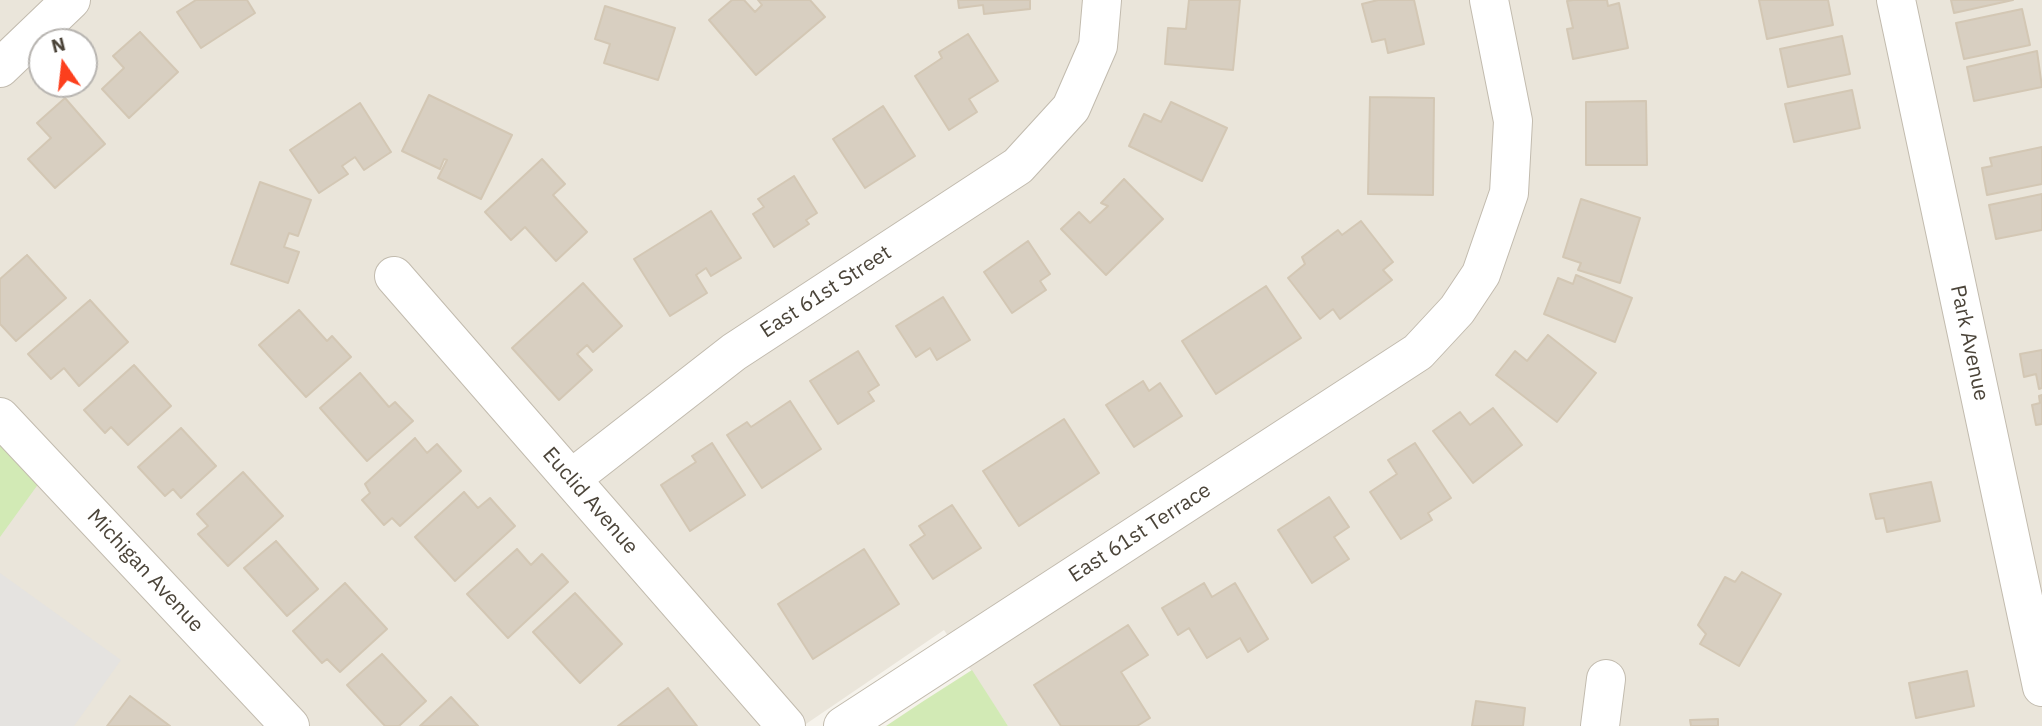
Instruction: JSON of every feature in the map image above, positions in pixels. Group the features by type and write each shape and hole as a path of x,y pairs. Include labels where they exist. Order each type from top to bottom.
{"street":[{"path":"0,68 71,0"},
{"name":"East 61st Street","path":"571,479 734,352 1018,166 1071,108 1097,46 1102,0"},
{"name":"East 61st Terrace","path":"843,726 1418,352 1457,310 1481,274 1509,193 1513,121 1489,0"},
{"name":"Park Avenue","path":"1896,0 2042,687"},
{"name":"Euclid Avenue","path":"394,276 786,726"},
{"name":"Michigan Avenue","path":"0,417 290,726"},
{"path":"1600,726 1606,679"}],"shaded area":[{"path":"0,0 2042,0 2042,726 1008,726 944,630 803,726 0,726"},
{"path":"0,573 121,660 74,726 0,726"}],"green space":[{"path":"0,442 39,483 0,537"},
{"path":"972,670 1008,726 886,726 922,702"}],"building":[{"path":"196,0 247,0 255,13 201,48 177,12"},
{"path":"732,0 744,0 755,12 762,5 758,0 810,0 825,17 756,75 709,20"},
{"path":"958,0 1030,0 1030,9 984,14 983,5 959,8"},
{"path":"1189,0 1240,0 1233,70 1165,64 1168,28 1186,29"},
{"path":"1378,0 1414,0 1424,44 1388,53 1385,39 1372,42 1362,4"},
{"path":"1607,0 1608,6 1619,3 1628,48 1573,59 1567,29 1573,28 1567,1"},
{"path":"1759,0 1828,0 1833,25 1767,39"},
{"path":"1951,0 2013,0 1954,13"},
{"path":"605,6 675,28 658,80 604,63 610,44 595,39"},
{"path":"2022,9 2030,45 1964,59 1956,23"},
{"path":"140,32 178,72 129,118 102,89 124,68 113,56"},
{"path":"968,34 998,81 969,99 977,112 949,130 915,76 942,58 939,52"},
{"path":"1842,36 1850,74 1788,87 1780,49"},
{"path":"2037,51 2042,87 1974,101 1967,67"},
{"path":"1852,90 1860,128 1794,142 1785,104"},
{"path":"429,95 512,135 481,199 438,178 447,160 444,159 440,169 402,151"},
{"path":"1370,97 1434,98 1433,195 1368,194"},
{"path":"65,98 105,144 55,188 28,159 51,138 37,123"},
{"path":"1646,101 1647,165 1586,165 1586,102"},
{"path":"1171,102 1227,128 1202,181 1129,146 1144,114 1161,122"},
{"path":"360,103 391,152 364,170 355,157 342,166 348,174 319,193 290,150"},
{"path":"883,106 915,156 865,188 833,139"},
{"path":"2042,147 2042,184 1987,195 1982,168 1992,166 1990,158"},
{"path":"542,159 565,184 553,195 587,232 556,261 525,227 511,240 485,212"},
{"path":"794,176 817,213 806,220 809,224 774,247 753,214 764,207 758,199"},
{"path":"1124,179 1163,219 1106,275 1061,229 1079,212 1090,223 1108,206 1101,203"},
{"path":"260,182 311,200 298,236 289,233 284,247 299,252 288,283 231,264"},
{"path":"2042,194 2042,230 1996,239 1989,205"},
{"path":"1581,199 1640,218 1620,283 1578,270 1581,263 1563,257"},
{"path":"711,211 741,258 711,276 706,268 696,275 707,293 670,316 634,259"},
{"path":"1361,221 1393,262 1383,270 1392,280 1340,319 1333,309 1320,319 1288,278 1305,264 1302,257 1338,230 1342,235"},
{"path":"1028,241 1050,274 1040,281 1046,290 1012,313 984,272"},
{"path":"27,255 66,298 16,341 0,324 0,279"},
{"path":"1576,275 1632,298 1615,342 1544,314 1558,278 1573,284"},
{"path":"583,283 622,326 593,352 587,345 577,354 592,370 559,400 512,348"},
{"path":"1266,286 1301,338 1216,394 1182,341"},
{"path":"943,297 970,340 937,360 930,348 916,357 896,326"},
{"path":"90,300 128,342 79,386 64,368 51,379 28,354"},
{"path":"299,310 327,341 332,336 351,357 306,397 259,345"},
{"path":"1548,335 1596,373 1557,422 1496,375 1515,351 1527,361"},
{"path":"2042,350 2042,388 2039,389 2036,374 2024,377 2020,354"},
{"path":"858,351 879,385 868,392 874,401 838,424 810,381"},
{"path":"134,365 171,406 128,445 111,427 105,433 84,410"},
{"path":"360,373 389,407 395,402 413,421 367,461 320,408"},
{"path":"1143,381 1149,391 1160,383 1182,416 1134,447 1106,405"},
{"path":"2042,395 2042,424 2036,425 2032,405 2040,403 2039,396"},
{"path":"790,401 821,449 762,488 727,435 747,422 751,427"},
{"path":"1493,408 1522,445 1473,483 1433,431 1460,412 1470,425"},
{"path":"1064,419 1099,473 1019,526 983,471"},
{"path":"181,428 216,466 181,498 173,489 165,496 138,467"},
{"path":"415,438 427,453 437,444 461,471 400,526 392,518 384,525 362,500 370,493 365,484"},
{"path":"712,443 745,495 690,531 661,485 696,462 692,456"},
{"path":"1415,443 1451,498 1428,513 1432,520 1401,539 1370,492 1397,474 1388,460"},
{"path":"243,472 283,516 228,566 198,534 208,526 197,514"},
{"path":"1931,482 1940,521 1887,532 1884,518 1876,519 1870,494"},
{"path":"464,492 478,508 490,498 515,526 455,581 415,537"},
{"path":"1329,497 1349,527 1334,537 1349,559 1312,583 1278,530"},
{"path":"952,505 981,548 933,579 910,545 925,535 919,526"},
{"path":"276,541 318,589 287,616 244,568"},
{"path":"517,549 531,565 542,554 568,582 508,638 467,594"},
{"path":"864,549 899,604 813,659 778,604"},
{"path":"1742,572 1781,594 1739,666 1700,644 1706,634 1698,625 1725,577 1735,582"},
{"path":"345,583 387,629 340,672 327,659 322,663 293,631"},
{"path":"1204,583 1212,597 1235,583 1268,639 1248,652 1240,638 1207,658 1189,628 1178,635 1162,608"},
{"path":"575,593 622,644 580,683 533,632"},
{"path":"1128,625 1148,655 1121,672 1150,718 1137,726 1061,726 1034,685"},
{"path":"382,654 426,701 399,726 385,726 347,685"},
{"path":"1967,671 1974,706 1916,718 1909,683"},
{"path":"668,688 697,726 618,726"},
{"path":"130,696 170,726 107,726"},
{"path":"451,697 478,726 420,726"},
{"path":"1476,701 1525,708 1523,726 1472,726"},
{"path":"1718,719 1718,726 1691,726 1690,720"}]}
